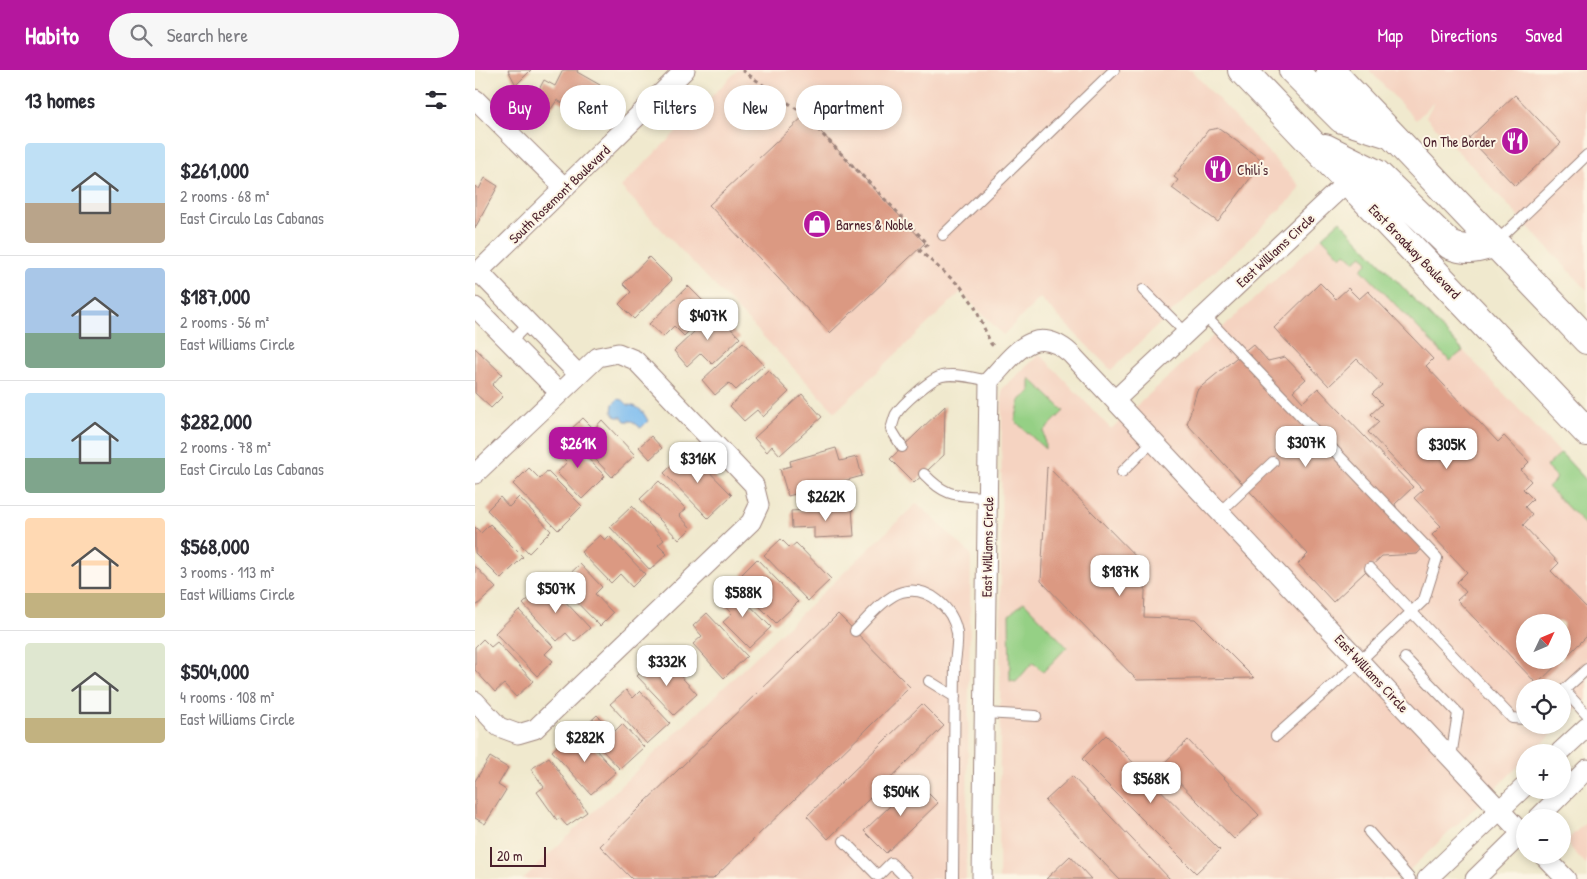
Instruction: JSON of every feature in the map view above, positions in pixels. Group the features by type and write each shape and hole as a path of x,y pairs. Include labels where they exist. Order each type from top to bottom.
{"main road":[{"name":"East Broadway Boulevard","path":"1242,70 1587,432"},
{"path":"1293,70 1342,119 1391,134"},
{"path":"1330,70 1587,340"},
{"path":"1310,141 1377,174 1451,245 1461,250 1480,248 1495,243"}],"street":[{"name":"South Rosemont Boulevard","path":"477,274 685,70"},
{"path":"475,99 565,188"},
{"name":"East Williams Circle","path":"1115,400 1348,181"},
{"path":"477,274 529,323 579,375"},
{"path":"475,307 560,393"},
{"name":"East Williams Circle","path":"982,879 989,381 1025,345 1039,339 1053,342 1071,354 1516,825"},
{"path":"475,474 598,357 618,353 635,360 754,485 759,505 751,522 535,729 517,734 499,727 475,701"},
{"path":"1569,744 1587,727"},
{"path":"1546,809 1587,769"},
{"path":"1427,879 1516,795"},
{"path":"1475,879 1516,841"},
{"path":"1552,864 1566,879"}],"lane":[{"path":"943,235 1114,70"},
{"path":"1495,243 1587,155"},
{"path":"1143,290 1186,333"},
{"path":"1205,316 1437,558 1424,600 1360,661 1276,736"},
{"path":"510,342 529,323"},
{"path":"902,447 891,428 896,414 910,398 928,384 941,376 962,376 989,381"},
{"path":"1122,472 1153,441"},
{"path":"1220,512 1273,462"},
{"path":"924,474 937,487 952,495 987,496"},
{"path":"1370,568 1512,718 1516,719"},
{"path":"855,631 890,598 902,592 926,593 937,599 952,618 957,633 953,879"},
{"path":"1405,658 1458,713 1451,757"},
{"path":"1571,684 1587,669"},
{"path":"929,681 955,697"},
{"path":"1571,699 1587,715"},
{"path":"985,713 1036,716"},
{"path":"1369,832 1409,879"},
{"path":"844,841 878,876 891,863 907,879"}],"path":[{"path":"742,70 801,112 928,244 920,251 961,287 974,305 991,344 1008,361"}],"shaded area":[{"path":"738,70 1191,70 1300,186 1292,198 1111,370 1040,298 1003,335 961,292 835,412 621,187 678,130 714,130 714,94"},
{"path":"1369,70 1587,70 1587,290 1426,117 1434,102 1416,120"},
{"path":"1340,221 1587,481 1587,700 1571,716 1571,679 1516,679 1516,734 1552,734 1542,744 1516,744 1516,769 1400,879 999,879 1002,389 1040,354 1111,429"},
{"path":"917,503 971,554 966,879 523,879"},
{"path":"1587,821 1587,865 1571,848 1571,836"}],"green space":[{"path":"1340,221 1463,351 1450,361 1361,269 1368,262 1362,255 1354,261 1345,253 1341,257 1322,237"},
{"path":"1030,378 1064,411 1044,431 1045,449 1015,421 1020,400 1030,392"},
{"path":"1561,453 1587,481 1587,527 1548,487 1557,478 1546,467"},
{"path":"1024,602 1067,647 1043,672 1033,662 1016,682 1010,681 1009,615"}],"water":[{"path":"618,399 640,410 648,421 641,428 632,421 625,421 622,417 616,417 612,412 613,404"}],"building":[{"path":"508,70 531,70 516,85"},
{"path":"563,70 578,70 577,72 600,85 560,85 560,102 557,100 551,109 550,85 541,85 544,80 555,86"},
{"name":"On The Border","path":"1515,95 1561,143 1515,186 1469,138"},
{"name":"Barnes & Noble","path":"796,123 796,130 819,130 925,243 830,333 709,205"},
{"name":"Chili's","path":"1219,128 1263,161 1218,222 1172,188 1178,180 1174,177 1208,130"},
{"path":"485,178 498,186 475,228 475,186 479,189"},
{"path":"649,257 672,280 634,319 619,304 631,292 623,284"},
{"path":"1320,283 1336,299 1348,288 1359,299 1368,291 1433,359 1426,366 1498,442 1504,436 1529,462 1521,470 1531,481 1523,489 1533,499 1525,507 1532,515 1523,525 1559,563 1551,571 1587,608 1587,636 1571,652 1571,614 1516,614 1516,662 1457,600 1466,592 1457,582 1467,572 1432,535 1441,526 1414,498 1423,490 1368,432 1379,422 1371,414 1382,404 1372,394 1382,385 1357,359 1329,386 1274,328"},
{"path":"688,286 711,309 684,336 674,326 663,337 649,324"},
{"path":"715,312 740,338 712,364 701,353 687,366 674,351"},
{"path":"743,342 764,365 736,390 729,383 715,395 702,380"},
{"path":"1253,344 1268,361 1285,357 1306,379 1293,391 1303,402 1318,388 1413,487 1395,504 1400,516 1428,542 1417,554 1382,556 1333,602 1298,564 1308,554 1187,424 1197,390"},
{"path":"475,348 502,374 492,385 503,396 491,408 475,393"},
{"path":"768,370 789,392 763,417 757,410 744,421 730,406"},
{"path":"802,394 822,417 780,455 772,446 767,452 754,438"},
{"path":"945,406 944,455 914,483 890,459"},
{"path":"583,418 594,429 602,420 635,455 612,477 569,431"},
{"path":"651,436 662,448 650,459 639,447"},
{"path":"567,437 605,476 582,499 557,473 567,462 554,449"},
{"path":"836,448 840,461 857,457 862,476 788,496 780,469 791,466 790,461"},
{"path":"688,450 732,495 708,518 664,473"},
{"path":"1047,466 1146,567 1144,617 1195,619 1254,678 1137,680 1041,581"},
{"path":"529,468 540,479 547,471 582,506 558,530 513,484"},
{"path":"659,481 686,509 679,515 691,528 679,540 640,499"},
{"path":"500,497 509,507 519,497 551,531 529,553 487,510"},
{"path":"632,506 664,540 658,545 667,554 650,570 610,527"},
{"path":"852,507 854,536 814,538 814,527 792,528 791,511"},
{"path":"490,524 523,557 501,579 475,553 475,527 481,533"},
{"path":"600,535 605,540 609,536 645,574 632,587 620,574 611,583 581,552"},
{"path":"781,539 790,548 796,543 831,579 808,601 764,555"},
{"path":"757,559 798,602 776,623 747,594 754,587 742,574"},
{"path":"580,564 602,587 595,594 613,613 600,626 559,584"},
{"path":"475,566 496,588 475,607"},
{"path":"547,582 590,628 574,642 566,633 557,641 523,604"},
{"path":"731,586 771,627 749,648 723,622 732,614 718,599"},
{"path":"519,610 553,646 545,654 553,661 537,676 495,633"},
{"path":"707,613 747,656 724,678 693,644 702,636 693,626"},
{"path":"838,614 910,687 713,879 632,879 600,846"},
{"path":"483,639 491,647 497,642 533,681 516,697 504,684 495,692 475,670 475,647"},
{"path":"653,661 667,676 674,669 697,694 674,715 637,676"},
{"path":"1523,669 1553,669 1542,679 1532,679"},
{"path":"626,690 633,698 640,691 670,723 647,744 610,704"},
{"path":"922,704 944,726 828,839 807,816"},
{"path":"597,715 614,732 622,724 644,747 620,769 582,729"},
{"path":"1106,735 1220,850 1196,873 1082,759"},
{"path":"568,737 576,746 585,738 616,772 591,794 552,751"},
{"path":"1188,740 1259,815 1234,839 1162,765"},
{"path":"490,757 508,768 498,785 506,790 485,824 475,818 475,781"},
{"path":"549,757 587,812 567,826 560,818 557,820 537,792 544,787 531,769"},
{"path":"1072,776 1170,879 1119,879 1045,801"},
{"path":"916,781 938,803 886,853 864,831"},
{"path":"1070,856 1091,879 1046,879"}],"place":[{"name":"On The Border","path":"1515,141"},
{"name":"Chili's","path":"1218,169"},
{"name":"Barnes & Noble","path":"817,224"}]}
